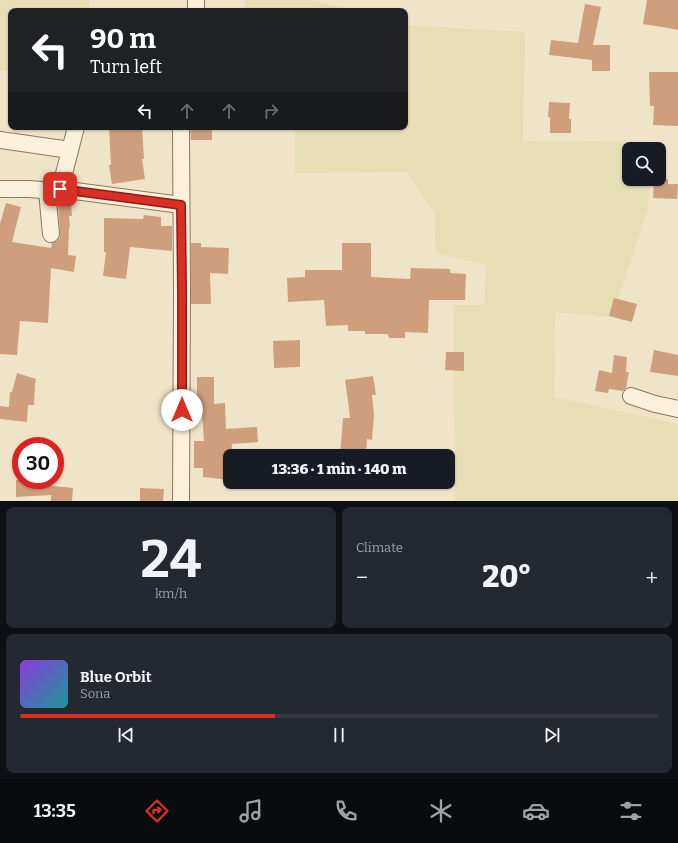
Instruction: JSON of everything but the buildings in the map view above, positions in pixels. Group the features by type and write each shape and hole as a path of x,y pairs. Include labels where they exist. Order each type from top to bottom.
{"street":[{"path":"51,234 54,190 70,150 75,130"},
{"path":"181,130 181,501"},
{"path":"0,140 70,150"},
{"path":"0,189 54,190 181,205"},
{"path":"631,396 655,404 678,409"}],"shaded area":[{"path":"0,0 89,0 89,8 8,8 8,71 0,71"},
{"path":"245,0 312,0 342,8 244,8"},
{"path":"408,25 525,32 523,141 655,142 622,142 622,186 650,186 648,208 612,317 555,312 554,397 678,424 678,501 455,501 454,305 484,305 487,265 436,253 434,212 406,172 295,173 295,130 408,130"}],"route":[{"path":"60,189 181,205 182,410"}]}
